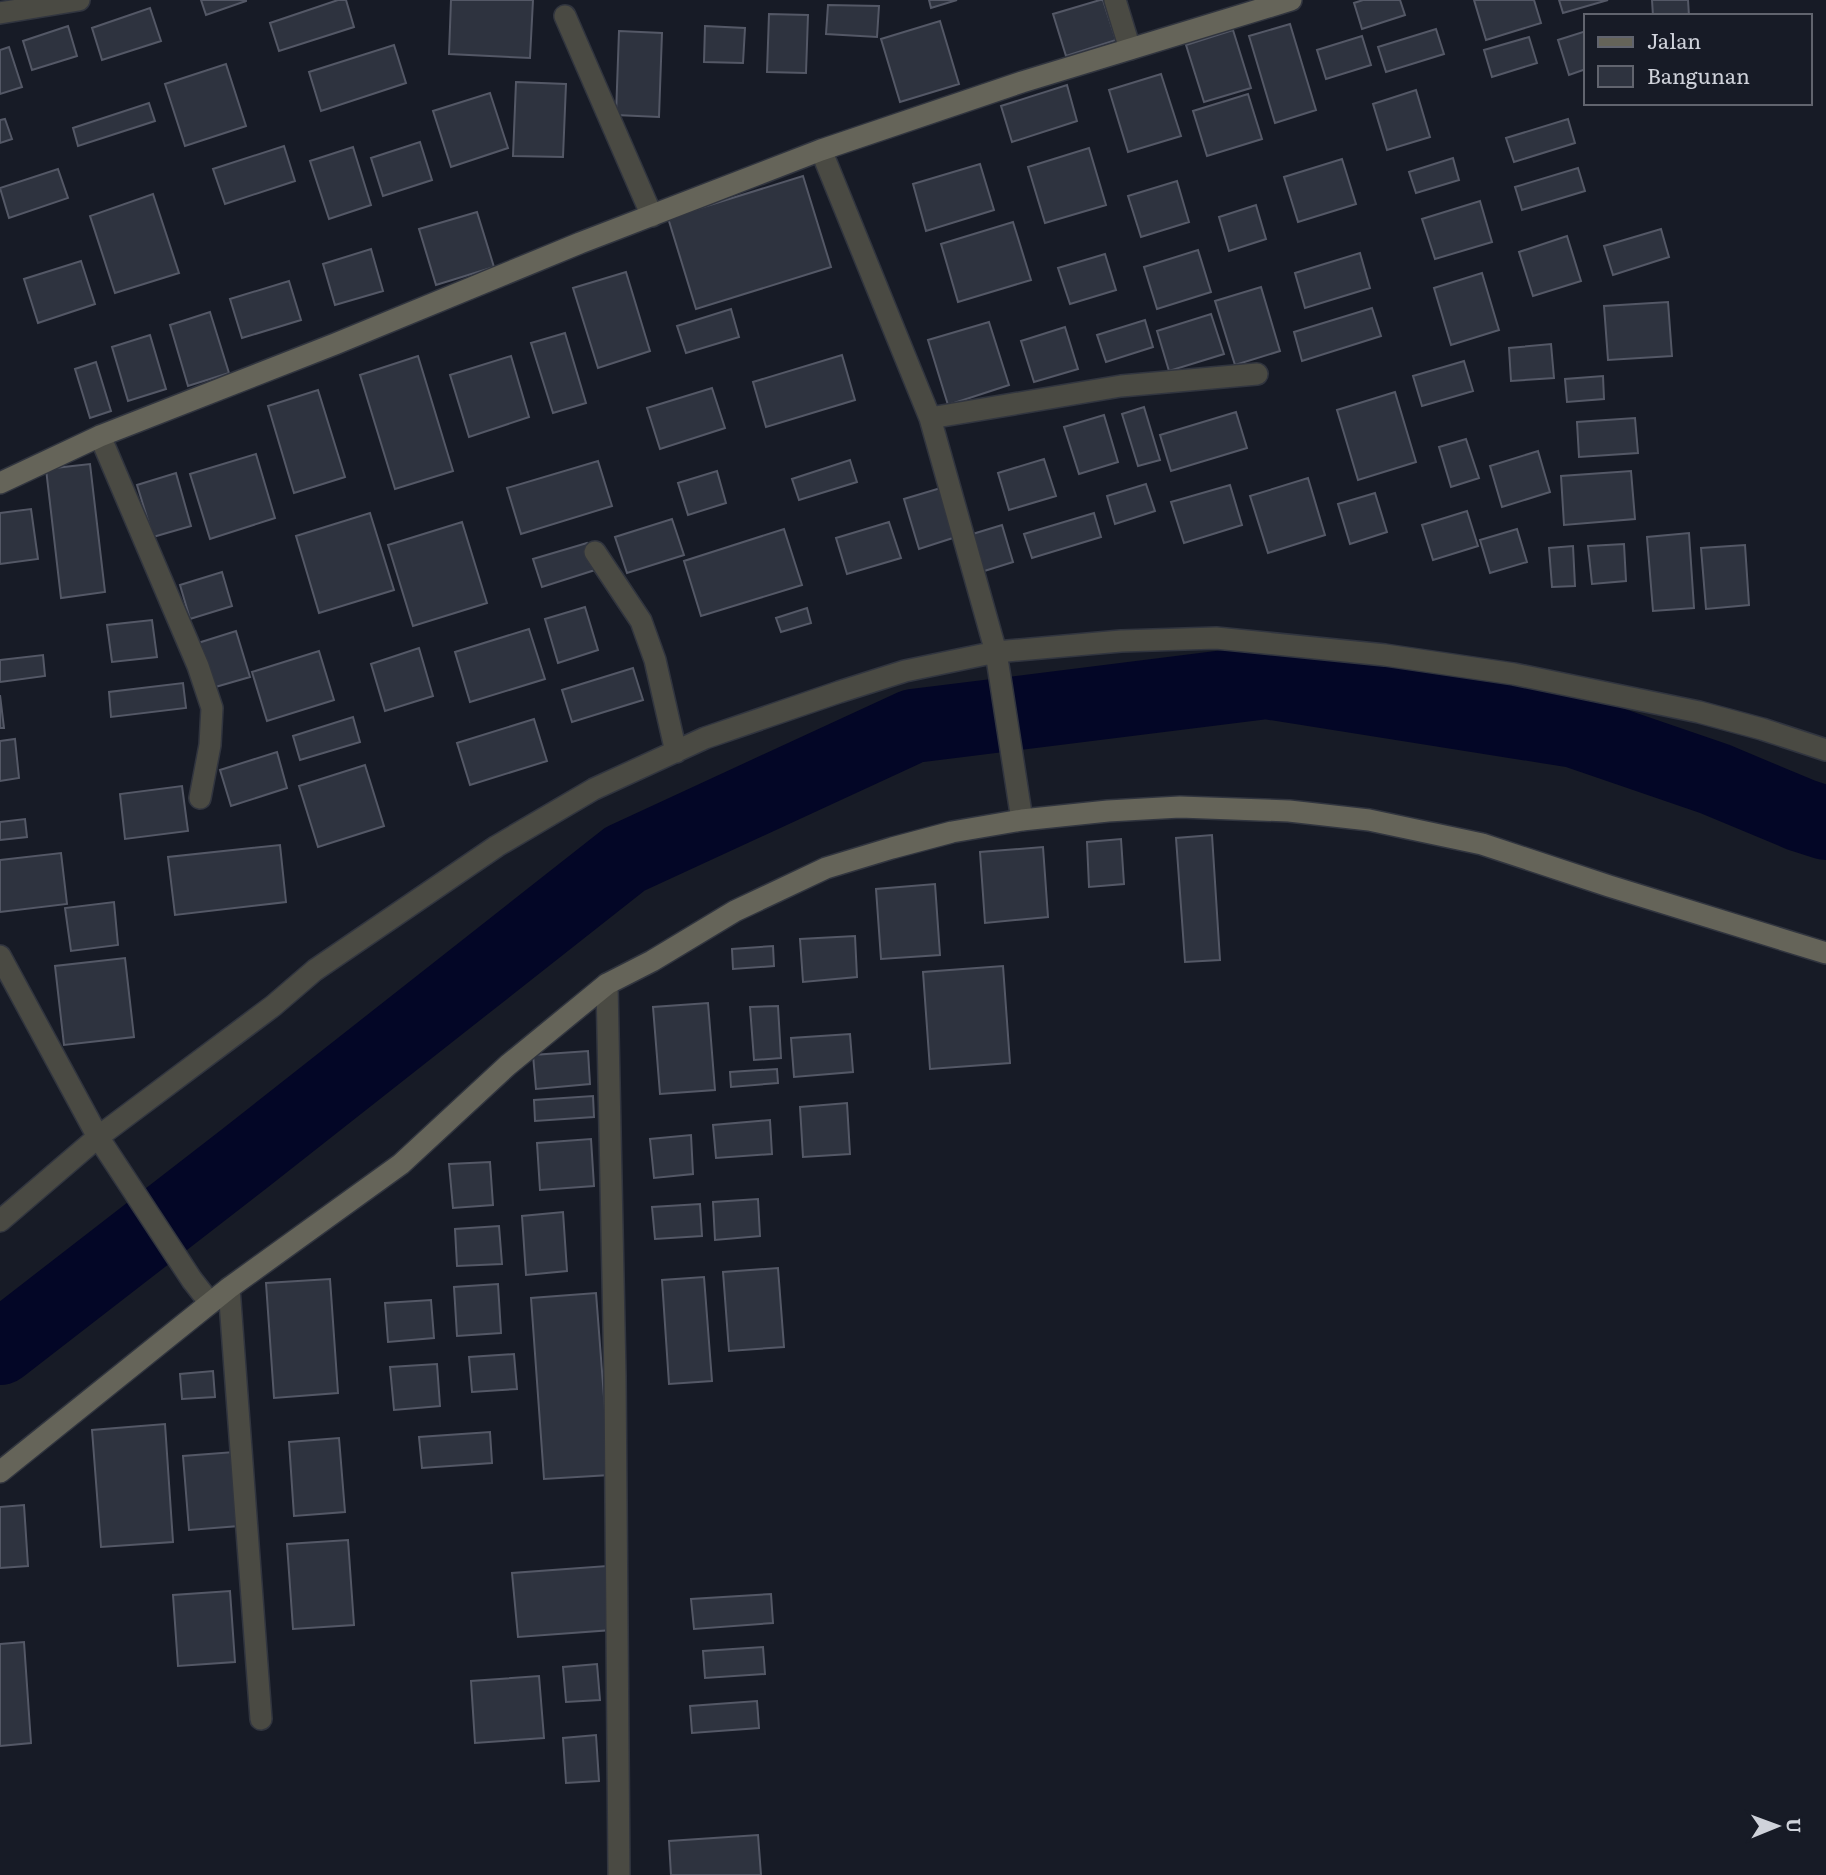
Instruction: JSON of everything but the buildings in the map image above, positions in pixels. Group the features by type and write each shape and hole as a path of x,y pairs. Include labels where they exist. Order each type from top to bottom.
{"street":[{"path":"0,13 79,0"},
{"path":"1115,0 1130,49"},
{"path":"0,484 100,436 335,344 580,243 821,150 1022,82 1291,0"},
{"path":"565,16 652,216"},
{"path":"821,150 930,418 996,652 1022,820"},
{"path":"930,418 1121,386 1257,374"},
{"path":"100,436 198,666 212,708 210,746 200,797"},
{"path":"595,552 641,621 655,660 676,751"},
{"path":"0,1221 98,1137 273,1006 315,970 497,846 594,789 705,738 892,676 996,652 1121,641 1216,638 1385,655 1514,674 1699,712 1826,750"},
{"path":"0,1472 229,1288 401,1164 508,1065 607,984 652,961 735,911 826,868 952,832 1022,820 1180,807 1289,811 1369,820 1482,844 1826,953"},
{"path":"0,956 98,1137 210,1303"},
{"path":"607,984 615,1376 619,1875"},
{"path":"229,1288 261,1719"}],"waterway":[{"path":"0,1348 625,859 913,726 1266,682 1575,731 1715,779 1826,823"}]}
